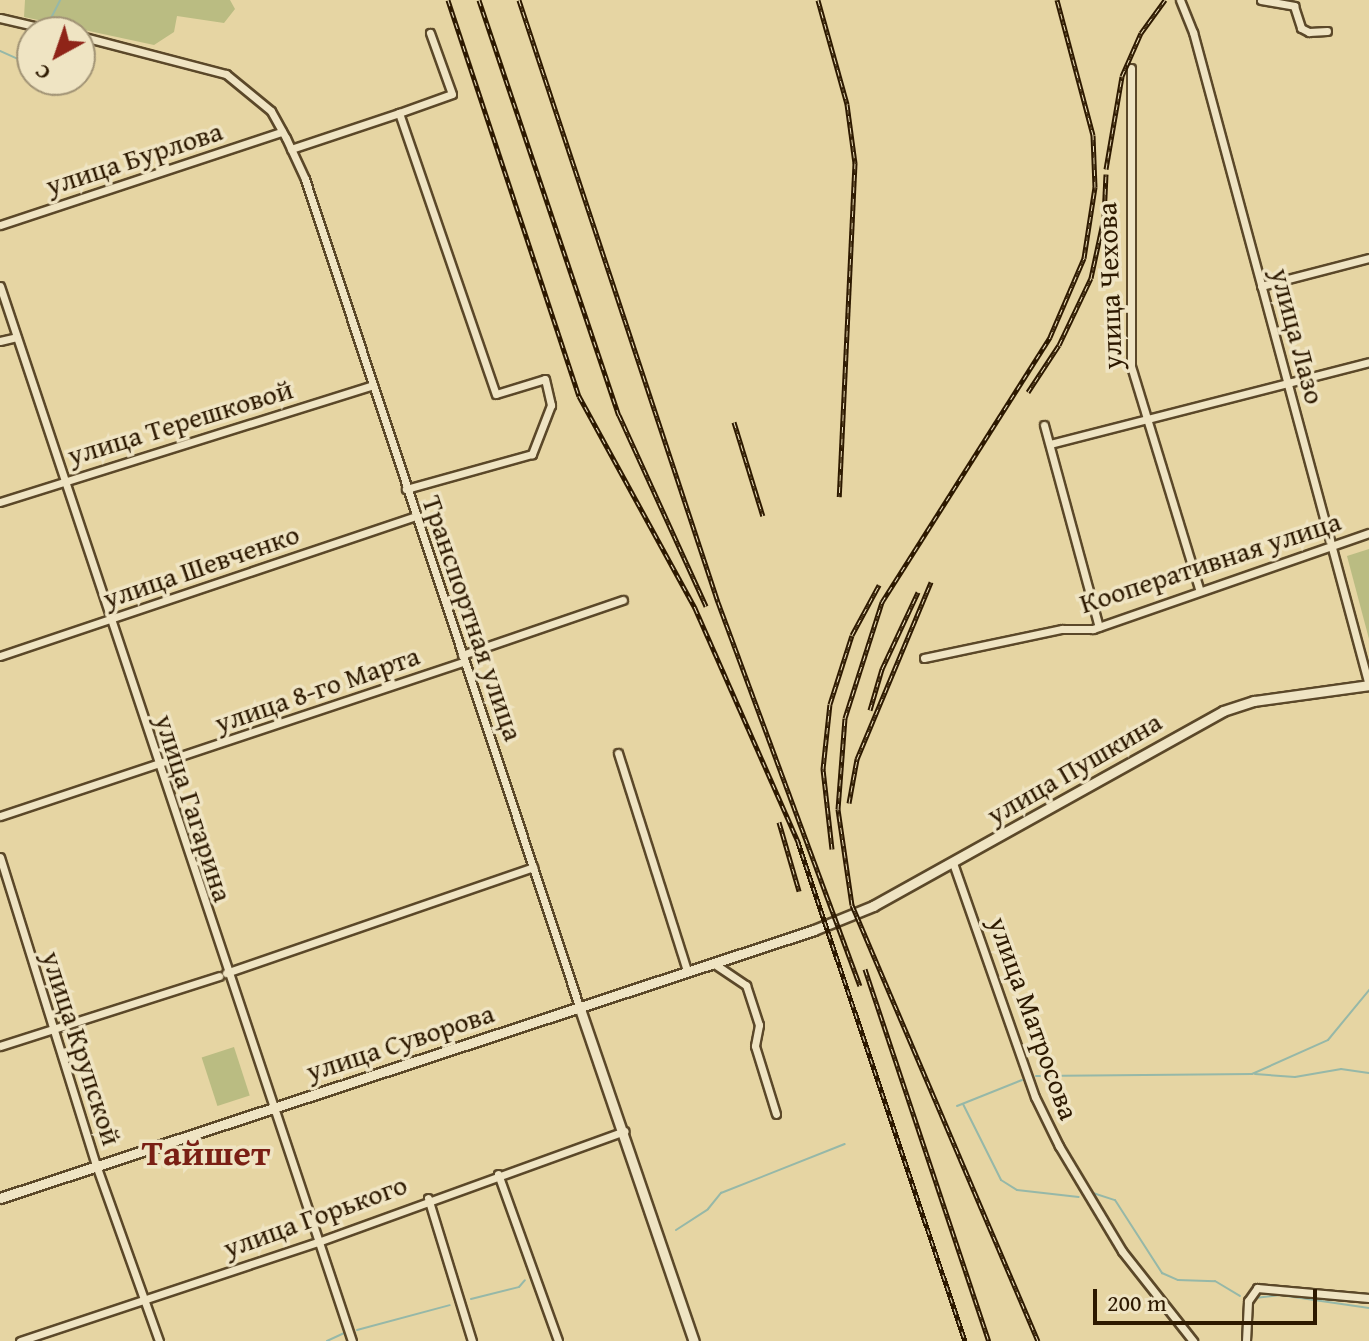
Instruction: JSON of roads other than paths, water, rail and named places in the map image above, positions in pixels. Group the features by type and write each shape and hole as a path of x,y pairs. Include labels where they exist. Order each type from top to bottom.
{"main road":[{"name":"улица Пушкина","path":"814,930 873,906 1223,711 1254,701 1369,685"},
{"name":"улица Суворова","path":"0,1198 814,930"},
{"name":"Транспортная улица","path":"579,1006 625,1131 694,1341"}],"street":[{"name":"улица Лазо","path":"1180,0 1193,32 1286,382 1334,545 1369,685"},
{"path":"1261,0 1294,6 1301,28 1309,32 1327,31"},
{"path":"291,149 452,94 430,33"},
{"name":"Транспортная улица","path":"96,40 226,74 251,91 291,149 373,385 579,1006"},
{"name":"улица Чехова","path":"1131,68 1131,366 1143,421 1199,589"},
{"path":"399,113 496,394 545,379 551,405 532,454 406,489"},
{"name":"улица Бурлова","path":"0,225 282,132"},
{"path":"1261,286 1369,258"},
{"name":"улица Гагарина","path":"0,286 66,480 222,975 352,1341"},
{"path":"0,341 17,337"},
{"path":"1050,444 1369,362"},
{"name":"улица Терешковой","path":"0,502 373,385"},
{"path":"1044,425 1099,627"},
{"name":"улица Шевченко","path":"0,656 415,516"},
{"name":"Кооперативная улица","path":"924,658 1099,627 1199,589 1369,533"},
{"name":"улица 8-го Марта","path":"0,816 157,766 623,600"},
{"path":"618,753 687,971"},
{"name":"улица Крупской","path":"0,857 96,1165 141,1301 159,1341"},
{"name":"улица Матросова","path":"953,863 1035,1097 1059,1146 1122,1251 1193,1341"},
{"path":"0,1046 222,975 533,867"},
{"path":"712,963 746,985 759,1025 755,1046 776,1114"},
{"name":"улица Горького","path":"20,1341 318,1242 428,1198 625,1131"},
{"path":"498,1174 558,1341"},
{"path":"428,1198 472,1341"},
{"path":"1246,1341 1248,1301 1257,1288 1369,1298"}],"waterway":[{"path":"52,16 60,0"},
{"path":"0,51 16,58"},
{"path":"1036,1076 1252,1074 1328,1040 1369,990"},
{"path":"1255,1074 1295,1077 1341,1069 1369,1073"},
{"path":"957,1106 1022,1080"},
{"path":"963,1104 1001,1180 1017,1190 1079,1197"},
{"path":"676,1230 708,1209 721,1193 845,1144"},
{"path":"1093,1193 1115,1200 1162,1273 1178,1280 1215,1281 1240,1296"},
{"path":"471,1299 519,1287 525,1280"},
{"path":"1255,1298 1280,1295 1369,1308"},
{"path":"357,1330 450,1305"},
{"path":"327,1341 344,1333"}],"railway":[{"path":"448,0 579,396 695,608 798,842 965,1341"},
{"path":"479,0 619,415 706,606"},
{"path":"519,0 718,602 860,986"},
{"path":"818,0 847,104 855,163 839,497"},
{"path":"1038,1341 852,905 838,809 845,718 882,602 1050,337 1084,258 1095,187 1093,135 1057,0"},
{"path":"1106,169 1122,76 1141,33 1165,0"},
{"path":"1028,392 1059,345 1091,278 1104,218 1106,174"},
{"path":"734,422 763,516"},
{"path":"849,803 857,759 931,582"},
{"path":"832,849 823,769 830,704 852,635 879,585"},
{"path":"870,710 882,669 918,592"},
{"path":"779,822 799,891"},
{"path":"865,969 989,1341"}],"district":[{"name":"Тайшет","path":"206,1152"}]}
